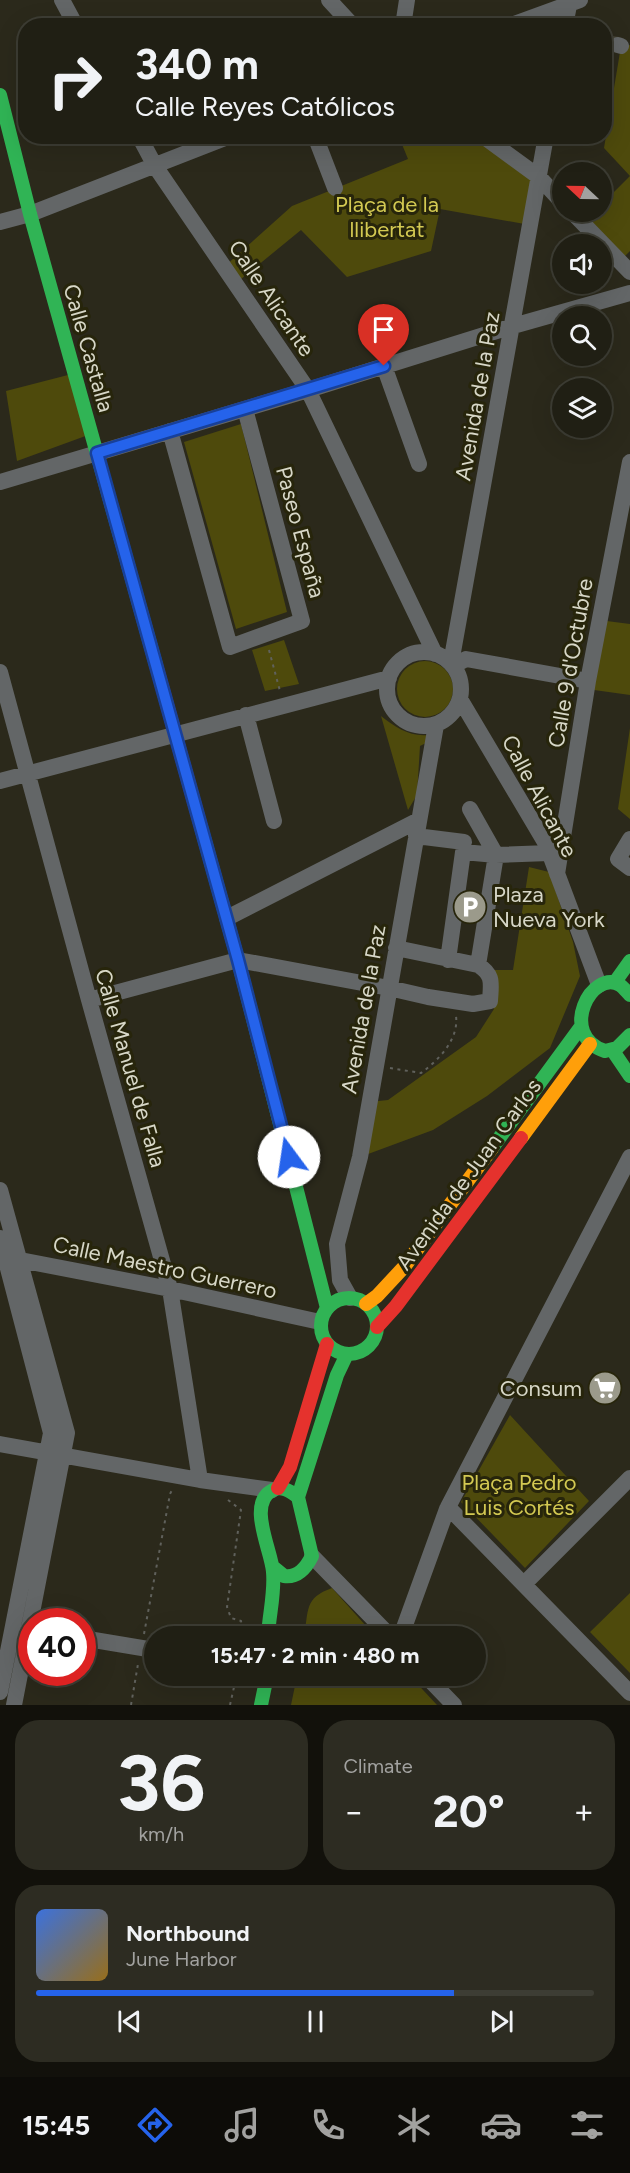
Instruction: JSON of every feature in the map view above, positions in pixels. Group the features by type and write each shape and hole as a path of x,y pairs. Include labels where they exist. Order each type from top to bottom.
{"main road":[{"name":"Calle Castalla","path":"0,95 30,214 238,960 324,1315"},
{"path":"630,961 607,983 589,993 583,1006 580,1028 590,1044 602,1050 613,1051 623,1045 630,1035"},
{"path":"607,983 629,992"},
{"name":"Avenida de Juan Carlos","path":"358,1301 377,1296 404,1267 580,1028"},
{"name":"Avenida de Juan Carlos","path":"377,1327 396,1306 590,1044"},
{"path":"613,1051 630,1076"},
{"path":"342,1299 358,1301 372,1310 377,1327 367,1347 354,1354 347,1354 333,1349 323,1338 324,1315 342,1299"},
{"path":"269,1626 273,1567 260,1510 264,1498 275,1489 290,1467 327,1344"},
{"path":"278,1626 289,1586 303,1572 312,1556 298,1497 337,1375 347,1354"},
{"path":"275,1489 289,1491 298,1497"},
{"path":"273,1567 289,1586"},
{"path":"261,1705 265,1686"}],"street":[{"path":"62,0 72,18"},
{"path":"329,0 346,18"},
{"path":"404,18 407,0"},
{"path":"529,18 573,1"},
{"path":"568,18 573,1"},
{"name":"Calle Alicante","path":"143,144 155,166 308,390 435,654"},
{"path":"0,222 30,214 210,144"},
{"path":"318,144 336,188"},
{"path":"494,144 539,177 552,191"},
{"name":"Avenida de la Paz","path":"452,664 545,144"},
{"path":"582,222 630,272"},
{"path":"0,482 513,326 630,293"},
{"path":"384,366 418,464"},
{"name":"Paseo España","path":"170,431 230,647 302,621 245,409"},
{"name":"Calle 9 d'Octubre","path":"557,874 588,681 630,462"},
{"path":"417,652 435,654 452,664 458,673 461,686 460,699 448,718 436,725 423,727 409,724 391,708 387,695 389,678 395,666 405,657 417,652"},
{"path":"452,664 466,658 588,681"},
{"name":"Calle Manuel de Falla","path":"0,672 88,1000 170,1289 200,1480"},
{"path":"0,781 389,678"},
{"name":"Calle Alicante","path":"460,699 546,844 557,874 607,983"},
{"path":"246,715 274,820"},
{"name":"Avenida de la Paz","path":"358,1301 340,1280 337,1244 360,1157 436,725"},
{"path":"470,808 495,855 478,965"},
{"path":"226,918 418,828 464,842"},
{"path":"630,839 618,859 630,868"},
{"path":"448,960 463,852 495,855 549,853"},
{"path":"88,1000 238,960 428,997 473,1004 490,1001 491,979 487,970 478,965 396,948"},
{"path":"405,1626 448,1507 630,1157"},
{"path":"0,1190 8,1258 55,1453 22,1608"},
{"path":"0,1238 8,1258"},
{"name":"Calle Maestro Guerrero","path":"8,1258 324,1315"},
{"path":"0,1444 200,1480 225,1490 260,1510"},
{"path":"524,1584 630,1478"},
{"path":"225,1490 275,1489"},
{"path":"448,1507 630,1693"},
{"path":"312,1556 380,1626"},
{"path":"0,1692 18,1626"},
{"path":"14,1705 18,1626"},
{"path":"96,1640 144,1648"},
{"path":"436,1686 454,1705"}],"path":[{"path":"265,636 284,705"},
{"path":"387,1067 421,1073 435,1063 452,1040 457,1025 455,1010"},
{"path":"151,1626 170,1494 175,1488"},
{"path":"225,1490 241,1510 227,1607 231,1618 241,1621 242,1626"},
{"path":"131,1705 144,1662"},
{"path":"230,1705 234,1686"}],"green space":[{"path":"630,45 630,176 604,148 605,144 612,144 612,100 621,46"},
{"name":"Plaça de la llibertat","path":"402,144 489,144 539,177 530,225 440,209 431,251 347,277 301,230 235,284 224,267 292,206 408,159"},
{"path":"630,176 630,251 620,261 612,253 612,234 594,234 582,222 612,222 612,194"},
{"path":"68,375 91,434 17,461 6,391"},
{"path":"241,424 287,612 236,629 184,442"},
{"path":"599,620 630,624 630,695 587,689"},
{"path":"284,640 299,684 265,691 252,650"},
{"path":"425,661 440,666 448,674 453,689 448,704 440,712 425,717 410,712 402,704 397,689 402,674 410,666"},
{"path":"381,716 409,733 428,735 428,742 420,746 417,795 408,810"},
{"path":"630,728 630,819 618,809"},
{"path":"529,867 549,872 573,942 580,976 550,1048 487,1096 433,1130 360,1157 369,1102 388,1100 476,1037 494,1009 490,1000 487,970 513,970"},
{"name":"Plaça Pedro Luis Cortés","path":"510,1415 589,1501 525,1568 461,1502"},
{"path":"332,1588 366,1626 306,1626 309,1606 323,1592"},
{"path":"630,1593 630,1673 590,1632"},
{"path":"295,1686 419,1686 437,1705 291,1705"}],"tunnel":[{"path":"612,44 618,45"}],"traffic: fast":[{"path":"0,95 30,214 156,665"},
{"path":"201,827 238,960 327,1308"},
{"path":"615,982 630,961"},
{"path":"630,995 620,985 609,982 599,986 590,994 581,1019 583,1032 591,1043 605,1051 617,1048 630,1035"},
{"path":"492,1148 580,1028"},
{"path":"613,1051 630,1076"},
{"path":"349,1298 360,1300 369,1306 375,1315 377,1326 375,1337 369,1346 360,1352 349,1354 338,1352 329,1346 323,1337 321,1326 323,1315 329,1306 338,1300 349,1298"},
{"path":"298,1497 337,1375 347,1354"},
{"path":"269,1626 273,1596 272,1563 262,1528 261,1505 265,1496 280,1488 298,1497 312,1556 297,1574 284,1576 273,1567"},
{"path":"261,1705 265,1686"}],"traffic: slow":[{"path":"521,1138 590,1044"},
{"path":"366,1304 377,1296 404,1267 492,1148"}],"traffic: jam":[{"path":"156,665 201,827"},
{"path":"377,1327 396,1306 521,1138"},
{"path":"278,1488 290,1467 327,1344"}],"place":[{"name":"Plaza Nueva York","path":"470,907"},
{"name":"Consum","path":"605,1388"}],"route":[{"path":"289,1157 238,960 97,453 384,366"}]}
